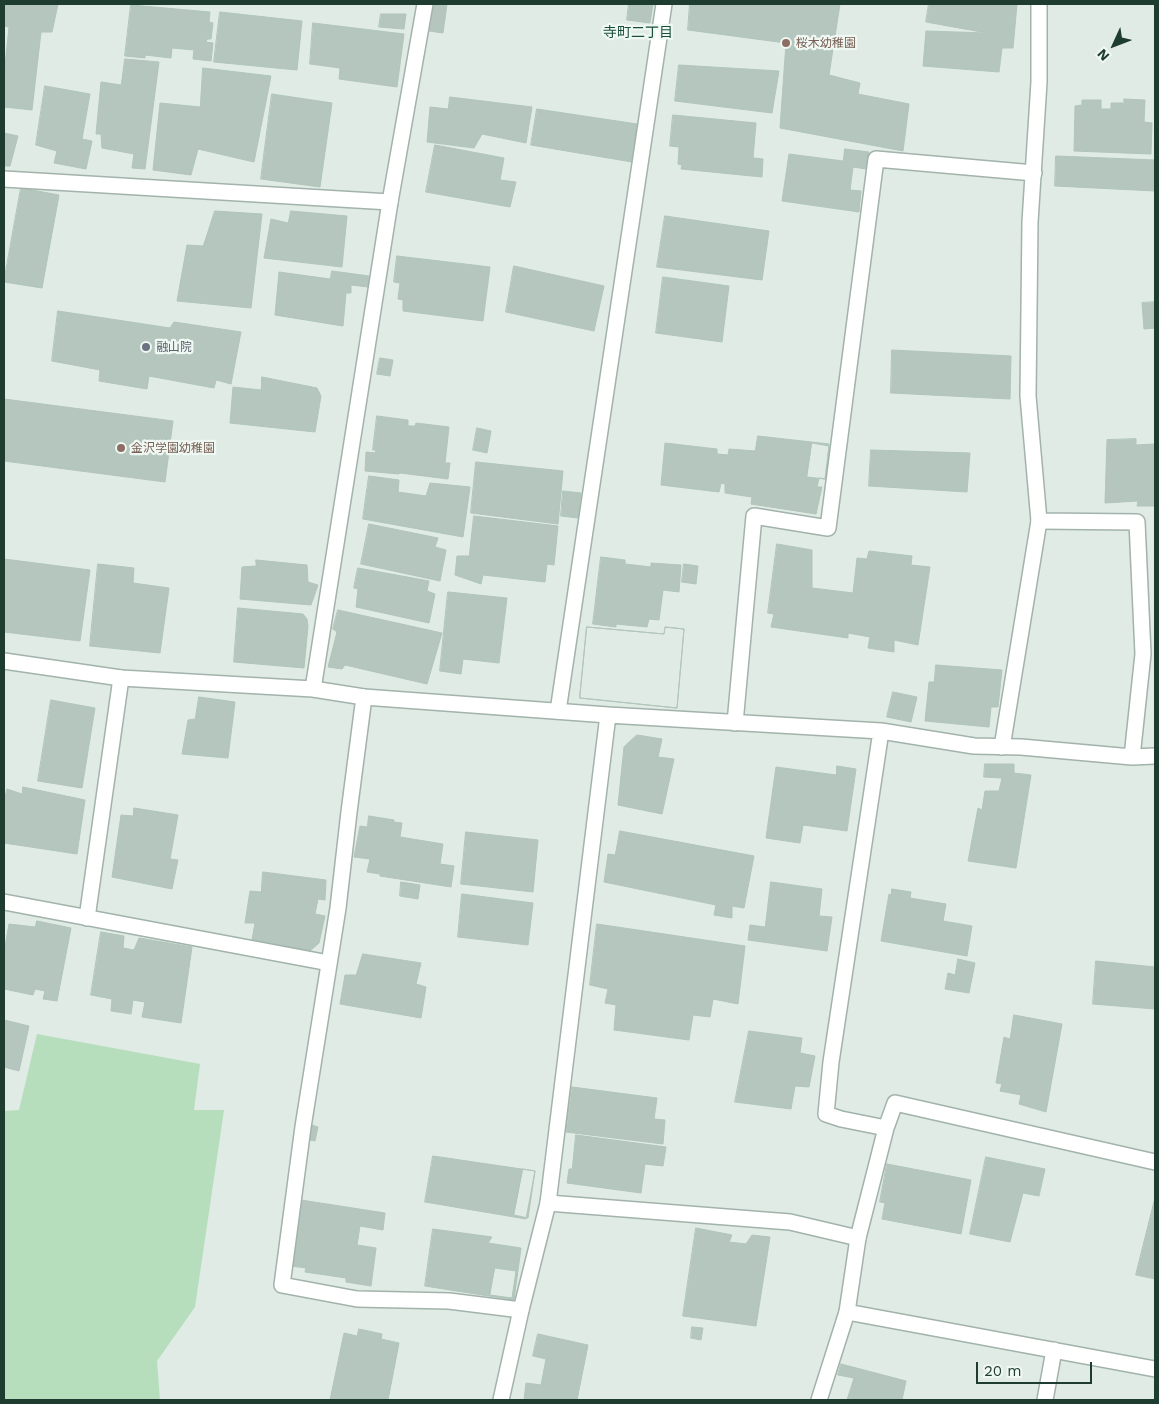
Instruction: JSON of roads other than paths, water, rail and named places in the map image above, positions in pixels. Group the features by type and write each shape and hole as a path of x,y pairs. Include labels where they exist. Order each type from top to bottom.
{"street":[{"path":"313,689 390,202 425,4"},
{"path":"558,711 664,4"},
{"path":"1002,747 1039,521 1028,396 1030,222 1039,82 1039,4"},
{"path":"734,723 754,516 828,528 876,159 1034,173"},
{"path":"4,179 390,202"},
{"path":"1039,521 1137,522 1143,654 1132,757"},
{"path":"4,661 121,678 313,689 364,697 608,715 881,731 974,746 1021,747 1132,757 1155,756"},
{"path":"87,918 121,678"},
{"path":"364,697 338,908 303,1127 282,1285 357,1299 449,1301 521,1310"},
{"path":"501,1400 548,1203 608,715"},
{"path":"881,731 832,1053 826,1114 886,1128"},
{"path":"4,902 329,963"},
{"path":"819,1400 848,1312 858,1238 886,1128 896,1103 1155,1162"},
{"path":"548,1203 790,1222 858,1238"},
{"path":"848,1312 1155,1369"},
{"path":"1045,1400 1054,1350"}],"place":[{"name":"桜木幼稚園","path":"786,43"},
{"name":"融山院","path":"146,347"},
{"name":"金沢学園幼稚園","path":"121,448"}],"district":[{"name":"寺町二丁目","path":"638,33"}]}
